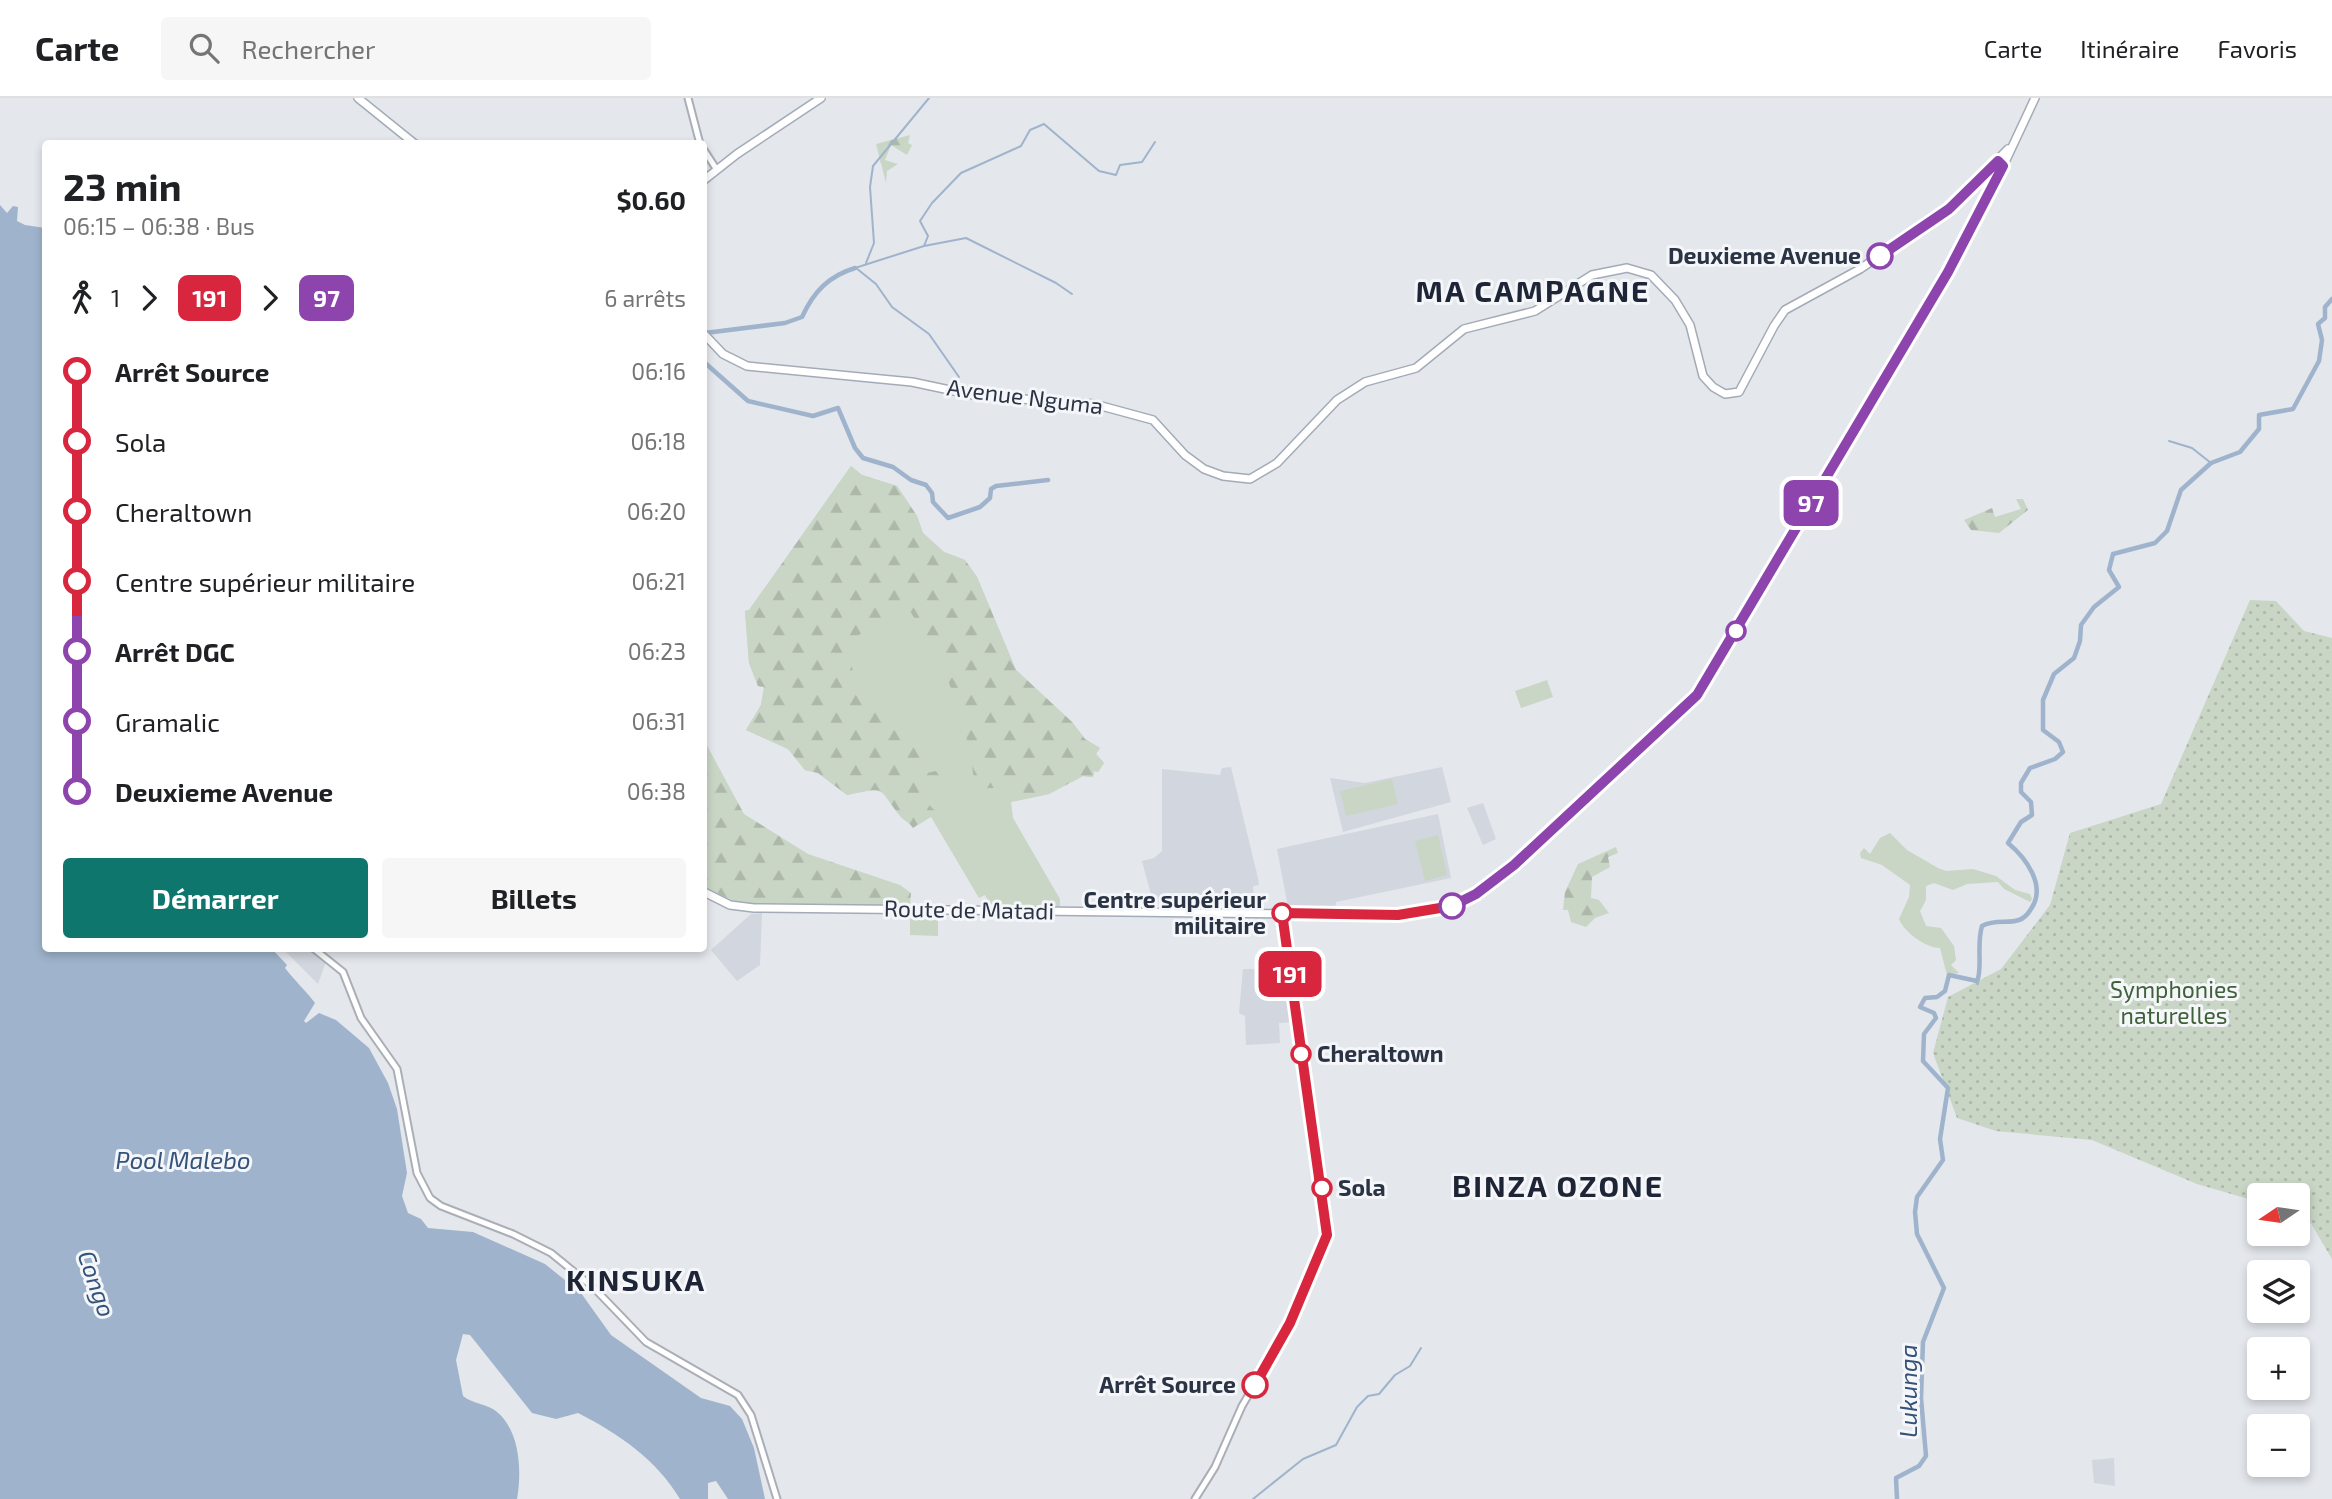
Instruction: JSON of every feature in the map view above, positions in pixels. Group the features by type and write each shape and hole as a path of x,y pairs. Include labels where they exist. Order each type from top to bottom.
{"main road":[{"path":"358,98 410,140"},
{"path":"365,98 416,140"},
{"path":"688,98 699,140"},
{"path":"707,178 821,98"},
{"name":"Avenue Nguma","path":"707,337 723,354 747,366 912,383 978,396 1077,401 1117,409 1156,421 1185,455 1204,469 1223,476 1250,479 1277,463 1337,400 1365,382 1416,368 1462,330 1535,311 1592,275 1615,269 1643,271 1664,286 1686,316 1703,376 1718,391 1736,393 1745,386 1774,326 1786,310 1912,236 1956,203 2001,163 2034,98"},
{"path":"707,155 717,170"},
{"name":"Route de Matadi","path":"707,894 725,903 754,908 1415,914 1472,897 1514,865 1687,706 1711,674 1948,272 2001,163"},
{"path":"1195,1499 1216,1464 1242,1406 1290,1323 1327,1238 1327,1222 1282,913"},
{"path":"318,952 343,972 361,1018 397,1069 417,1172 430,1198 441,1206 513,1234 551,1253 594,1288 646,1342 738,1395 751,1415 777,1499"}],"shaded area":[{"path":"1231,767 1258,878 1259,885 1253,886 1254,902 1153,902 1142,861 1154,858 1162,851 1162,769 1220,775 1222,768"},
{"path":"1442,767 1451,802 1343,832 1330,778 1365,783"},
{"path":"1483,803 1496,839 1483,845 1467,808"},
{"path":"1438,814 1451,878 1336,902 1335,911 1289,912 1277,849"},
{"path":"762,913 760,965 737,981 711,950 751,914"},
{"path":"286,952 313,952 327,959 318,984"},
{"path":"1243,969 1286,969 1294,1022 1279,1023 1280,1043 1246,1045 1245,1016 1239,1013"},
{"path":"2114,1458 2115,1486 2094,1483 2092,1460"}],"green space":[{"path":"910,135 908,143 912,145 907,155 891,145 885,160 898,164 887,171 886,183 876,144"},
{"path":"851,466 862,475 897,486 917,516 923,533 944,552 965,560 977,577 1016,670 1072,722 1085,739 1100,748 1096,754 1104,763 1098,772 1094,771 1093,777 1083,776 1049,794 1011,802 1013,818 1060,899 1060,906 991,906 985,895 979,898 931,817 913,828 881,792 876,790 847,795 818,773 805,770 788,749 746,730 761,705 764,687 758,686 749,663 745,611 749,610"},
{"path":"851,466 862,475 897,486 917,516 923,533 944,552 965,560 977,577 1016,670 1072,722 1085,739 1100,748 1096,754 1104,763 1098,772 1094,771 1093,777 1083,776 1049,794 1011,802 1008,787 975,789 967,739 953,693 933,649 907,607 857,636 850,659 856,683 929,756 913,772 917,775 936,771 940,775 933,783 947,790 943,797 915,780 920,795 935,811 913,828 881,792 876,790 847,795 818,773 805,770 788,749 746,730 761,705 764,687 758,686 749,663 745,611 749,610"},
{"path":"2016,499 2023,499 2028,510 1999,533 1971,530 1964,520 1992,508 1995,517 2021,509"},
{"name":"Symphonies naturelles","path":"2250,600 2276,601 2304,631 2332,638 2332,1259 2310,1222 2310,1183 2247,1183 2247,1199 2197,1184 2092,1140 1996,1131 1957,1118 1933,1053 1948,997 2001,969 2050,905 2070,833 2161,804"},
{"path":"1547,680 1553,697 1521,708 1515,691"},
{"path":"707,746 744,814 808,854 900,885 911,893 910,906 738,903 707,888"},
{"path":"1392,779 1398,804 1346,816 1340,791"},
{"path":"1890,833 1907,850 1938,868 1946,871 1973,869 1996,876 2015,890 2030,894 2032,899 2030,902 2004,889 1998,882 1967,884 1953,890 1934,883 1926,886 1926,900 1920,911 1926,926 1941,928 1954,946 1956,960 1951,965 1959,973 1947,975 1940,948 1916,938 1899,919 1909,897 1910,885 1882,865 1861,858 1860,853 1864,848 1870,854 1880,838"},
{"path":"1438,835 1447,875 1425,881 1415,841"},
{"path":"1616,847 1618,853 1608,857 1610,867 1592,877 1591,898 1599,900 1609,913 1595,918 1586,927 1571,922 1568,910 1563,910 1565,892 1578,864"},
{"path":"910,918 938,918 938,936 910,935"}],"water":[{"name":"Pool Malebo","path":"0,205 7,213 13,206 18,207 17,221 42,228 42,952 275,952 315,1003 304,1021 306,1023 319,1013 336,1020 369,1048 388,1083 397,1109 407,1173 402,1196 408,1213 421,1219 428,1228 473,1232 545,1264 581,1293 611,1335 701,1398 730,1406 742,1419 754,1448 765,1499 728,1499 716,1481 708,1483 708,1499 680,1499 648,1460 593,1421 578,1413 556,1419 532,1413 470,1335 463,1334 456,1360 463,1396 493,1409 511,1430 518,1452 517,1499 0,1499"}],"waterway":[{"path":"866,263 874,243 870,187 873,166 929,98"},
{"path":"924,246 928,236 920,221 932,203 961,173 1021,146 1030,130 1044,124 1099,171 1116,175 1120,165 1142,162 1155,142"},
{"path":"855,268 924,246 966,238 1056,283 1072,294"},
{"path":"707,333 785,323 802,317 823,286 837,275 855,268"},
{"path":"856,268 876,284 892,307 929,334 959,377"},
{"name":"Lukunga","path":"1897,1499 1896,1478 1919,1466 1926,1456 1921,1398 1923,1342 1944,1288 1917,1234 1915,1212 1917,1197 1943,1160 1940,1139 1948,1088 1923,1061 1924,1034 1936,1018 1934,1013 1920,1007 1925,998 1937,997 1945,991 1949,975 1977,981 1982,926 2021,919 2029,913 2035,900 2037,891 2032,873 2008,843 2021,822 2032,815 2031,802 2021,792 2021,783 2030,768 2055,759 2063,752 2059,742 2043,730 2043,700 2054,674 2074,658 2080,641 2081,625 2094,607 2119,587 2109,570 2113,554 2155,543 2167,531 2181,490 2211,463 2240,452 2259,429 2259,415 2293,409 2319,361 2322,340 2318,324 2325,318 2325,307 2332,299"},
{"path":"707,365 748,401 813,416 838,408 855,448 863,458 893,467 911,480 926,485 932,493 933,502 948,518 980,507 990,498 991,489 996,486 1048,480"},
{"path":"2169,441 2192,448 2211,463"},
{"path":"1253,1499 1303,1459 1336,1445 1357,1407 1368,1396 1379,1394 1395,1375 1410,1366 1421,1348"}],"bus line":[{"name":"97","path":"1452,906 1472,897 1514,865 1697,695 1948,272 2003,166 1998,161 1949,209 1880,256"},
{"name":"191","path":"1255,1385 1290,1323 1327,1235 1282,913 1398,915 1452,906"}],"place":[{"name":"Deuxieme Avenue","path":"1880,256"},
{"name":"Centre supérieur militaire","path":"1282,913"},
{"name":"Cheraltown","path":"1301,1054"},
{"name":"Sola","path":"1322,1188"},
{"name":"Arrêt Source","path":"1255,1385"}],"district":[{"name":"MA CAMPAGNE","path":"1533,292"},
{"name":"BINZA OZONE","path":"1558,1187"},
{"name":"KINSUKA","path":"636,1281"}],"water label":[{"name":"Congo","path":"96,1284"}]}
